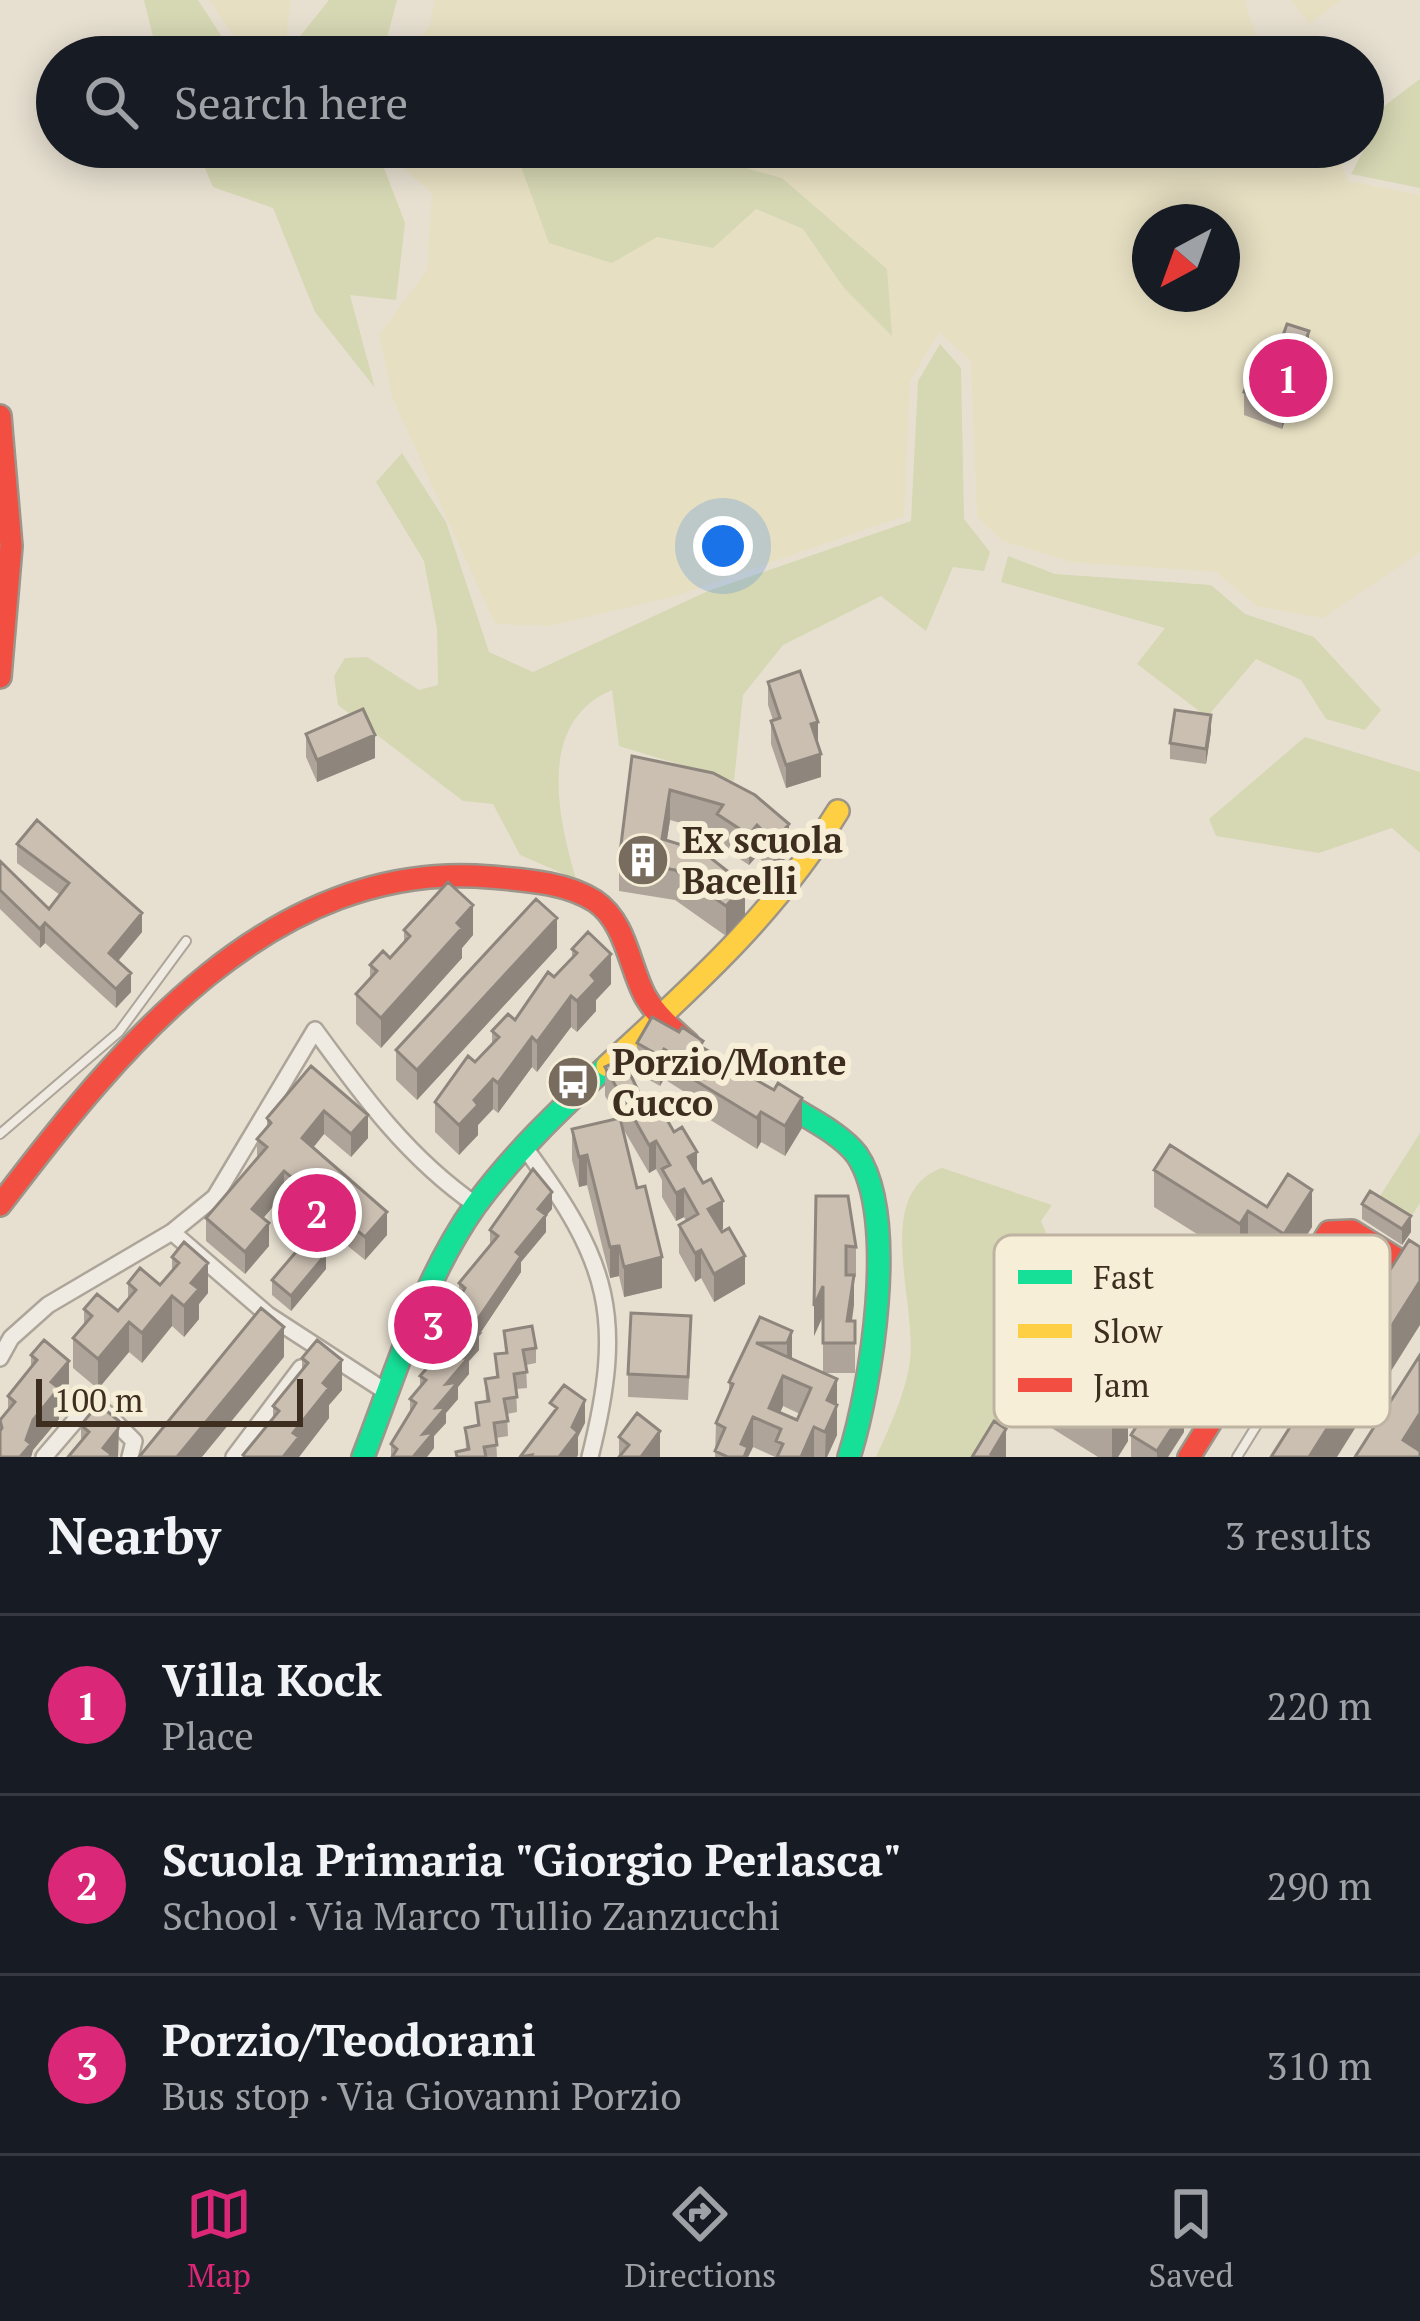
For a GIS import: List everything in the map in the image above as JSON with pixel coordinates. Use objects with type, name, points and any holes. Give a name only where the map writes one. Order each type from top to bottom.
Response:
[{"type":"main road","points":[[0,416],[12,505],[12,578],[0,676]]},
{"type":"main road","points":[[363,1457],[428,1295],[476,1205],[525,1148],[722,966],[800,880],[838,811]]},
{"type":"main road","points":[[0,1204],[94,1089],[183,1000],[272,928],[355,890],[429,876],[495,874],[594,899],[609,917],[661,1019],[699,1050]]},
{"type":"main road","points":[[760,1088],[853,1149],[869,1175],[874,1373],[849,1457]]},
{"type":"main road","points":[[1327,1235],[1347,1229],[1358,1235]]},
{"type":"main road","points":[[1190,1457],[1209,1427]]},
{"type":"street","points":[[0,1358],[11,1338],[48,1305],[172,1232],[215,1196],[315,1030],[365,1103],[444,1183],[476,1205]]},
{"type":"street","points":[[525,1148],[573,1214],[609,1305],[606,1393],[590,1457]]},
{"type":"street","points":[[172,1232],[268,1315],[388,1394]]},
{"type":"street","points":[[1392,1283],[1412,1262]]},
{"type":"street","points":[[234,1457],[301,1368]]},
{"type":"street","points":[[44,1457],[86,1408],[106,1413],[134,1441],[130,1457]]},
{"type":"lane","points":[[0,1134],[118,1032],[186,941]]},
{"type":"lane","points":[[1237,1457],[1256,1427]]},
{"type":"shaded area","points":[[210,0],[291,0],[286,36],[233,36]]},
{"type":"shaded area","points":[[435,0],[1244,0],[1257,36],[421,36],[430,25]]},
{"type":"shaded area","points":[[1291,0],[1342,0],[1309,24]]},
{"type":"shaded area","points":[[402,168],[528,168],[657,237],[713,248],[755,209],[803,229],[844,288],[891,334],[887,269],[782,178],[746,168],[1343,168],[1348,181],[1420,195],[1420,552],[1323,618],[1256,606],[1216,572],[1072,562],[1003,541],[977,517],[971,361],[939,332],[910,381],[904,516],[675,596],[550,626],[495,624],[393,399],[379,335],[427,270],[432,193]]},
{"type":"green space","points":[[144,0],[198,0],[221,36],[153,36]]},
{"type":"green space","points":[[329,0],[397,0],[388,36],[300,36]]},
{"type":"green space","points":[[1420,79],[1420,188],[1351,174],[1354,168],[1384,168],[1384,106]]},
{"type":"green space","points":[[205,168],[384,168],[405,223],[396,300],[350,295],[375,388],[315,312],[273,208],[213,187]]},
{"type":"green space","points":[[521,168],[746,168],[782,178],[887,269],[892,336],[844,288],[803,229],[756,209],[713,248],[657,237],[612,263],[549,243]]},
{"type":"green space","points":[[940,344],[961,368],[964,519],[990,552],[984,571],[953,567],[926,631],[881,596],[783,645],[743,695],[734,781],[619,746],[612,690],[588,705],[572,724],[562,748],[559,774],[563,828],[576,879],[520,855],[493,804],[463,801],[338,705],[334,676],[345,658],[367,657],[419,690],[438,685],[437,629],[424,561],[376,482],[402,453],[446,522],[489,652],[533,672],[708,591],[911,521],[918,381]]},
{"type":"green space","points":[[1008,556],[1055,574],[1211,585],[1245,614],[1314,637],[1381,710],[1365,730],[1326,719],[1301,680],[1256,659],[1207,717],[1137,664],[1165,628],[1001,582]]},
{"type":"green space","points":[[1305,737],[1420,772],[1420,853],[1392,828],[1319,853],[1216,836],[1209,819]]},
{"type":"green space","points":[[1420,1133],[1420,1203],[1409,1220],[1377,1201]]},
{"type":"green space","points":[[942,1168],[1052,1205],[1041,1221],[1047,1235],[994,1235],[996,1427],[978,1457],[876,1457],[901,1398],[910,1361],[903,1224],[908,1200],[921,1181]]},
{"type":"building","points":[[1287,324],[1309,331],[1282,406],[1244,392],[1249,378],[1266,384]]},
{"type":"building","points":[[800,671],[818,722],[811,724],[821,754],[786,765],[771,721],[780,718],[768,682]]},
{"type":"building","points":[[363,709],[375,735],[317,760],[306,734]]},
{"type":"building","points":[[1175,710],[1211,715],[1206,749],[1170,743]]},
{"type":"building","points":[[632,756],[713,773],[755,795],[789,824],[774,842],[757,825],[749,835],[717,814],[723,805],[670,790],[662,839],[702,851],[745,885],[726,906],[675,870],[619,861]]},
{"type":"building","points":[[37,820],[142,913],[109,953],[131,973],[116,989],[45,923],[40,929],[0,890],[0,861],[49,909],[69,883],[17,844]]},
{"type":"building","points":[[448,882],[473,905],[457,923],[462,928],[381,1018],[356,994],[377,971],[370,965],[383,951],[390,958],[410,936],[404,930]]},
{"type":"building","points":[[536,899],[557,918],[417,1070],[396,1050]]},
{"type":"building","points":[[588,932],[611,954],[591,975],[596,981],[577,1001],[571,996],[537,1042],[532,1037],[498,1083],[493,1079],[474,1100],[478,1105],[459,1125],[435,1102],[468,1056],[475,1062],[499,1037],[492,1031],[508,1014],[515,1020],[548,972],[554,977],[577,953],[572,949]]},
{"type":"building","points":[[652,1017],[679,1032],[682,1027],[703,1041],[700,1046],[727,1062],[730,1056],[753,1069],[749,1076],[774,1090],[778,1083],[802,1098],[785,1126],[761,1112],[757,1118],[683,1073],[689,1064],[664,1049],[660,1056],[637,1043]]},
{"type":"building","points":[[623,1059],[644,1103],[654,1097],[674,1132],[682,1127],[697,1152],[688,1157],[703,1183],[711,1179],[723,1201],[708,1209],[722,1232],[729,1228],[745,1256],[714,1274],[679,1225],[698,1214],[684,1189],[676,1193],[662,1169],[670,1165],[656,1141],[649,1145],[605,1067]]},
{"type":"building","points":[[311,1066],[368,1115],[351,1134],[324,1111],[302,1138],[387,1212],[365,1237],[284,1171],[252,1209],[269,1223],[245,1252],[206,1218],[267,1147],[257,1139],[271,1123],[267,1118]]},
{"type":"building","points":[[620,1118],[637,1188],[645,1186],[662,1257],[624,1267],[619,1246],[610,1247],[587,1155],[579,1157],[572,1129]]},
{"type":"building","points":[[1170,1145],[1267,1207],[1288,1174],[1312,1190],[1284,1234],[1248,1211],[1240,1224],[1154,1170]]},
{"type":"building","points":[[533,1169],[552,1192],[538,1209],[546,1215],[516,1252],[521,1256],[467,1335],[479,1334],[457,1359],[469,1357],[446,1384],[458,1382],[436,1408],[446,1407],[423,1434],[434,1432],[413,1457],[392,1457],[397,1449],[391,1444],[416,1403],[410,1399],[426,1380],[420,1376],[436,1358],[430,1353],[446,1334],[440,1330],[465,1288],[459,1283],[498,1236],[490,1230]]},
{"type":"building","points":[[1370,1191],[1411,1216],[1402,1229],[1362,1204]]},
{"type":"building","points":[[816,1196],[848,1196],[856,1247],[846,1246],[846,1275],[854,1275],[847,1321],[855,1321],[855,1343],[823,1343],[823,1286],[814,1306]]},
{"type":"building","points":[[308,1238],[326,1254],[291,1296],[272,1280]]},
{"type":"building","points":[[1409,1240],[1420,1247],[1420,1281],[1390,1329],[1390,1270]]},
{"type":"building","points":[[184,1242],[208,1263],[191,1283],[199,1289],[184,1306],[172,1296],[142,1333],[129,1322],[98,1359],[73,1338],[92,1316],[84,1309],[97,1294],[118,1311],[136,1290],[128,1283],[140,1268],[160,1285],[179,1263],[172,1257]]},
{"type":"building","points":[[261,1308],[284,1327],[177,1457],[139,1457]]},
{"type":"building","points":[[631,1313],[691,1316],[688,1377],[628,1374]]},
{"type":"building","points":[[760,1317],[792,1331],[787,1343],[756,1343],[837,1379],[827,1400],[837,1405],[825,1432],[814,1427],[801,1457],[777,1457],[783,1444],[776,1441],[781,1429],[753,1417],[741,1444],[748,1447],[744,1457],[728,1457],[715,1451],[725,1428],[716,1423],[733,1384],[729,1382]],"holes":[[[783,1376],[811,1388],[797,1420],[769,1408]]]},
{"type":"building","points":[[532,1326],[536,1348],[523,1350],[527,1372],[514,1374],[517,1397],[504,1399],[508,1421],[494,1423],[497,1445],[484,1447],[486,1457],[457,1457],[456,1452],[469,1449],[465,1428],[479,1425],[476,1403],[489,1401],[485,1379],[498,1377],[495,1354],[507,1353],[504,1331]]},
{"type":"building","points":[[44,1340],[69,1361],[51,1382],[59,1388],[33,1420],[26,1440],[31,1444],[20,1457],[0,1457],[0,1420],[15,1402],[8,1396],[37,1360],[31,1355]]},
{"type":"building","points":[[317,1340],[342,1360],[323,1383],[329,1388],[293,1433],[299,1437],[283,1457],[245,1457],[279,1411],[273,1406],[308,1363],[302,1358]]},
{"type":"building","points":[[1420,1355],[1420,1413],[1403,1440],[1420,1451],[1420,1457],[1355,1457],[1374,1427],[1390,1427],[1390,1402]]},
{"type":"building","points":[[564,1385],[585,1400],[572,1427],[578,1432],[559,1457],[520,1457],[557,1408],[550,1403]]},
{"type":"building","points":[[98,1404],[119,1421],[103,1448],[111,1454],[68,1457],[89,1432],[81,1425]]},
{"type":"building","points":[[637,1413],[660,1431],[641,1457],[619,1457],[629,1445],[619,1437]]},
{"type":"building","points":[[994,1421],[994,1427],[1006,1429],[991,1454],[995,1457],[972,1457]]},
{"type":"building","points":[[1136,1427],[1172,1427],[1157,1451],[1131,1435]]},
{"type":"building","points":[[1290,1427],[1328,1427],[1309,1457],[1271,1457]]},
{"type":"traffic: fast","points":[[363,1457],[412,1328],[456,1235],[521,1150],[607,1066]]},
{"type":"traffic: fast","points":[[781,1101],[832,1132],[857,1155],[870,1183],[877,1219],[872,1347],[849,1457]]},
{"type":"traffic: slow","points":[[607,1066],[761,915],[838,811]]},
{"type":"traffic: jam","points":[[0,416],[11,546],[0,677]]},
{"type":"traffic: jam","points":[[0,1205],[96,1085],[208,975],[271,931],[338,898],[411,879],[530,881],[595,901],[614,920],[649,1003],[688,1043]]},
{"type":"traffic: jam","points":[[1327,1235],[1352,1231],[1358,1235]]},
{"type":"traffic: jam","points":[[1390,1254],[1420,1273]]},
{"type":"traffic: jam","points":[[1189,1457],[1208,1427]]},
{"type":"place","name":"Villa Kock","points":[[1288,378]]},
{"type":"place","name":"Ex scuola Bacelli","points":[[643,860]]},
{"type":"place","name":"Porzio/Monte Cucco","points":[[573,1082]]},
{"type":"place","name":"Scuola Primaria \"Giorgio Perlasca\"","points":[[317,1213]]},
{"type":"place","name":"Porzio/Teodorani","points":[[433,1325]]}]
